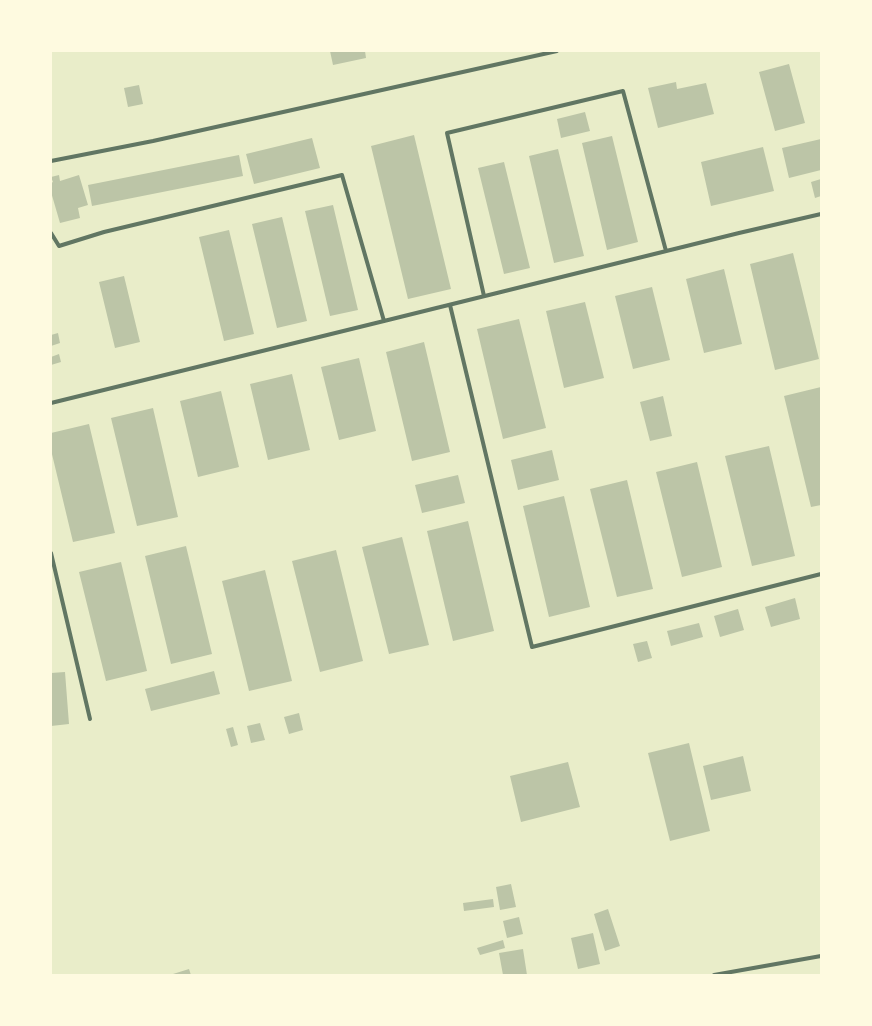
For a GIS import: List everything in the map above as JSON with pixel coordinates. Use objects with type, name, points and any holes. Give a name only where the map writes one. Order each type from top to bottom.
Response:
[{"type":"lane","points":[[51,161],[153,141],[557,51]]},
{"type":"lane","points":[[484,296],[446,133],[623,91],[666,251]]},
{"type":"lane","points":[[51,233],[59,246],[104,232],[342,176],[384,321]]},
{"type":"lane","points":[[51,403],[821,214]]},
{"type":"lane","points":[[450,305],[532,646],[821,574]]},
{"type":"lane","points":[[51,553],[90,719]]},
{"type":"lane","points":[[714,975],[821,956]]},
{"type":"building","points":[[330,51],[365,51],[366,58],[333,65]]},
{"type":"building","points":[[789,64],[805,123],[775,131],[759,72]]},
{"type":"building","points":[[676,82],[677,89],[706,83],[714,114],[658,128],[648,88]]},
{"type":"building","points":[[139,85],[143,104],[128,107],[124,88]]},
{"type":"building","points":[[585,112],[590,131],[561,138],[557,119]]},
{"type":"building","points":[[414,135],[451,289],[408,299],[371,146]]},
{"type":"building","points":[[612,136],[638,242],[607,250],[582,143]]},
{"type":"building","points":[[312,138],[320,168],[254,184],[246,154]]},
{"type":"building","points":[[821,139],[821,170],[789,178],[782,148]]},
{"type":"building","points":[[763,147],[774,191],[711,206],[701,162]]},
{"type":"building","points":[[558,149],[584,256],[554,263],[529,156]]},
{"type":"building","points":[[239,155],[243,176],[92,206],[88,185]]},
{"type":"building","points":[[504,162],[530,268],[504,274],[478,168]]},
{"type":"building","points":[[59,175],[60,181],[79,175],[88,205],[78,208],[80,218],[60,223],[51,192],[51,183],[53,182],[51,177]]},
{"type":"building","points":[[821,179],[821,196],[815,198],[811,182]]},
{"type":"building","points":[[333,205],[358,310],[330,316],[305,211]]},
{"type":"building","points":[[282,217],[307,321],[277,328],[252,224]]},
{"type":"building","points":[[229,230],[254,334],[224,341],[199,237]]},
{"type":"building","points":[[793,253],[819,359],[775,370],[750,264]]},
{"type":"building","points":[[724,269],[742,344],[704,353],[686,279]]},
{"type":"building","points":[[124,276],[140,342],[115,348],[99,282]]},
{"type":"building","points":[[652,287],[670,360],[633,369],[615,296]]},
{"type":"building","points":[[585,302],[604,378],[564,388],[546,311]]},
{"type":"building","points":[[519,319],[546,428],[503,439],[477,329]]},
{"type":"building","points":[[58,333],[60,343],[51,346],[51,335]]},
{"type":"building","points":[[424,342],[450,452],[412,461],[386,352]]},
{"type":"building","points":[[59,354],[61,362],[51,365],[51,357]]},
{"type":"building","points":[[359,358],[376,431],[339,440],[321,367]]},
{"type":"building","points":[[292,374],[310,450],[268,460],[250,384]]},
{"type":"building","points":[[821,387],[821,505],[811,507],[784,396]]},
{"type":"building","points":[[221,391],[239,467],[198,477],[180,401]]},
{"type":"building","points":[[663,396],[672,436],[650,441],[640,402]]},
{"type":"building","points":[[153,408],[178,517],[137,526],[111,418]]},
{"type":"building","points":[[89,424],[115,533],[73,542],[51,450],[51,433]]},
{"type":"building","points":[[769,446],[795,556],[752,566],[725,456]]},
{"type":"building","points":[[552,450],[559,480],[518,490],[511,460]]},
{"type":"building","points":[[697,462],[722,567],[682,577],[656,472]]},
{"type":"building","points":[[458,475],[465,503],[422,513],[415,485]]},
{"type":"building","points":[[627,480],[653,589],[617,597],[590,489]]},
{"type":"building","points":[[564,496],[590,607],[549,617],[523,506]]},
{"type":"building","points":[[468,521],[494,631],[453,641],[427,531]]},
{"type":"building","points":[[402,537],[429,645],[389,654],[362,547]]},
{"type":"building","points":[[186,546],[212,654],[171,664],[145,556]]},
{"type":"building","points":[[336,550],[363,661],[320,672],[292,561]]},
{"type":"building","points":[[121,562],[147,671],[106,681],[79,572]]},
{"type":"building","points":[[265,570],[292,681],[249,691],[222,581]]},
{"type":"building","points":[[795,598],[800,619],[771,627],[765,607]]},
{"type":"building","points":[[738,609],[744,630],[720,637],[714,616]]},
{"type":"building","points":[[699,623],[703,637],[671,646],[667,631]]},
{"type":"building","points":[[647,641],[652,658],[638,662],[633,644]]},
{"type":"building","points":[[214,671],[220,694],[151,711],[145,689]]},
{"type":"building","points":[[65,672],[69,724],[51,726],[51,673]]},
{"type":"building","points":[[299,713],[303,730],[289,734],[284,717]]},
{"type":"building","points":[[260,723],[265,740],[251,743],[247,726]]},
{"type":"building","points":[[233,727],[238,745],[231,747],[226,729]]},
{"type":"building","points":[[689,743],[710,831],[670,841],[648,753]]},
{"type":"building","points":[[743,756],[751,791],[711,800],[703,766]]},
{"type":"building","points":[[568,762],[580,807],[521,822],[510,776]]},
{"type":"building","points":[[511,884],[516,907],[500,910],[496,887]]},
{"type":"building","points":[[493,899],[494,907],[464,911],[463,903]]},
{"type":"building","points":[[608,909],[620,946],[605,951],[594,914]]},
{"type":"building","points":[[519,917],[523,934],[507,938],[503,921]]},
{"type":"building","points":[[593,933],[600,964],[578,969],[571,938]]},
{"type":"building","points":[[503,940],[505,948],[480,955],[477,948]]},
{"type":"building","points":[[523,949],[527,975],[503,975],[499,953]]},
{"type":"building","points":[[189,969],[191,975],[173,975],[173,974]]}]
